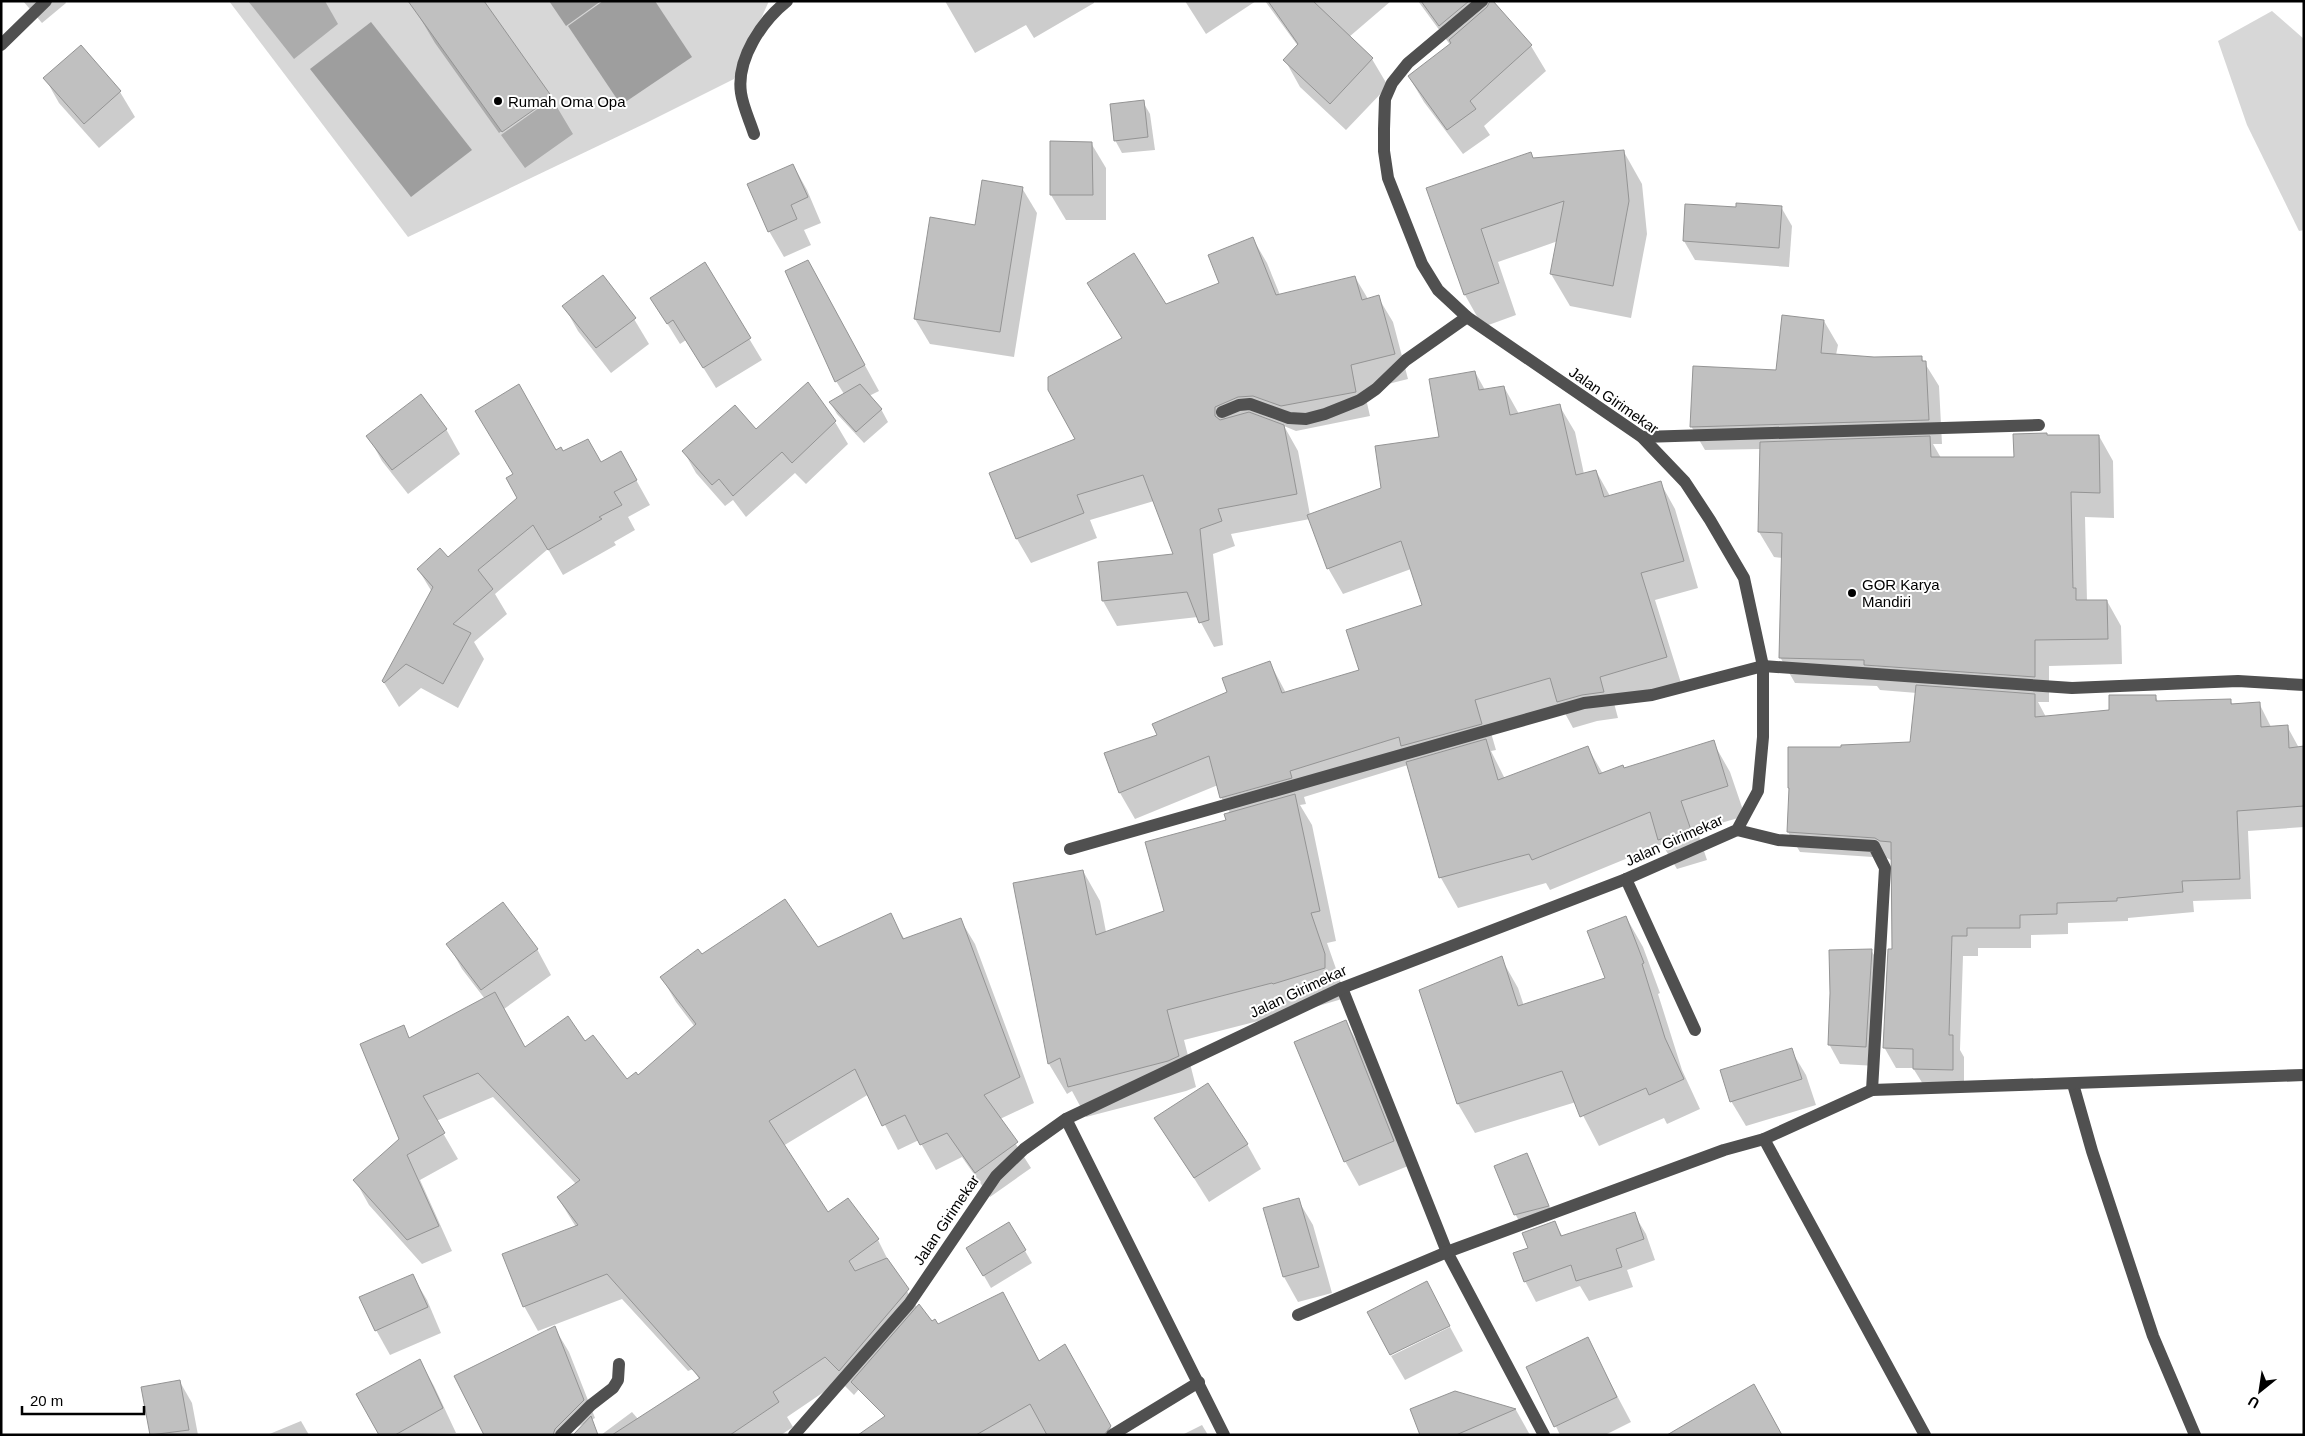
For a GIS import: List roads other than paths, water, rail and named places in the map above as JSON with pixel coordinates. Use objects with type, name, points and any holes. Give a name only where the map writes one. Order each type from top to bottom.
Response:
[{"type":"street","points":[[1,45],[46,1]]},
{"type":"street","points":[[754,134],[741,92],[742,69],[751,45],[787,1]]},
{"type":"street","name":"Jalan Girimekar","points":[[794,1435],[909,1304],[996,1176],[1024,1149],[1066,1119],[1342,988],[1626,879],[1737,830],[1758,791],[1763,737],[1762,666],[1744,578],[1710,520],[1686,482],[1642,437],[1467,317],[1438,290],[1422,264],[1388,178],[1384,152],[1385,99],[1392,83],[1408,63],[1482,1]]},
{"type":"street","points":[[1222,412],[1239,405],[1250,404],[1289,418],[1306,418],[1326,414],[1360,400],[1376,389],[1406,360],[1467,317]]},
{"type":"street","points":[[1642,437],[2039,425]]},
{"type":"street","points":[[1070,849],[1584,703],[1652,695],[1762,666],[2072,688],[2238,681],[2304,685]]},
{"type":"street","points":[[1737,830],[1778,840],[1874,846],[1882,861],[1885,868],[1872,1090]]},
{"type":"street","points":[[1626,879],[1696,1030]]},
{"type":"street","points":[[1342,988],[1447,1252],[1544,1435]]},
{"type":"street","points":[[1298,1315],[1447,1252],[1724,1150],[1764,1139],[1872,1090],[2304,1075]]},
{"type":"street","points":[[2073,1084],[2092,1151],[2153,1336],[2195,1435]]},
{"type":"street","points":[[1066,1119],[1224,1435]]},
{"type":"street","points":[[1764,1139],[1925,1435]]},
{"type":"street","points":[[561,1435],[591,1405],[613,1388],[618,1380],[619,1364]]},
{"type":"street","points":[[1112,1435],[1199,1382]]},
{"type":"place","name":"Rumah Oma Opa","points":[[498,101]]},
{"type":"place","name":"GOR Karya Mandiri","points":[[1852,593]]}]
